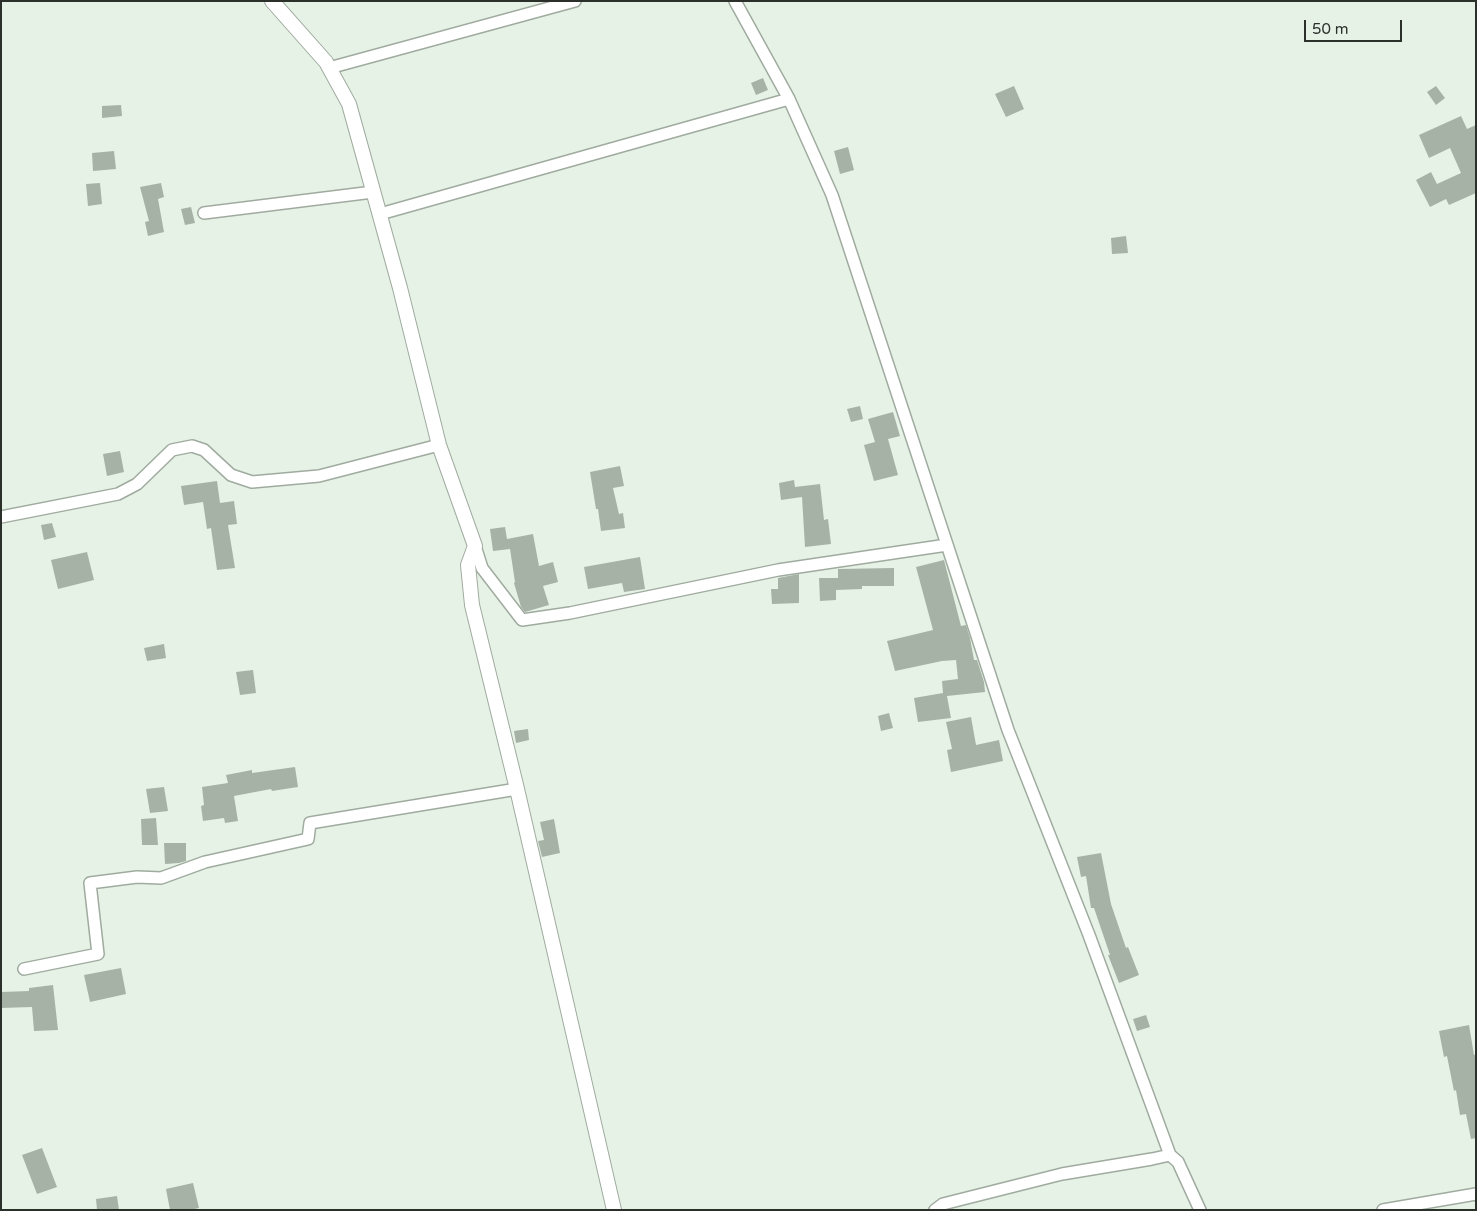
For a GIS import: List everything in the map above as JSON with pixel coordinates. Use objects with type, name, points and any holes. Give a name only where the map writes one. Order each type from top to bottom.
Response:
[{"type":"street","points":[[272,1],[326,62],[349,104],[400,288],[439,445],[482,568],[522,620],[778,570],[947,545]]},
{"type":"street","points":[[329,68],[575,1]]},
{"type":"street","points":[[735,1],[789,99],[832,195],[1008,730],[1089,935],[1170,1155],[1178,1162],[1200,1210]]},
{"type":"street","points":[[380,214],[789,99]]},
{"type":"street","points":[[204,213],[373,192]]},
{"type":"street","points":[[1,517],[118,494],[137,484],[172,450],[192,446],[204,450],[231,474],[252,482],[319,476],[439,445]]},
{"type":"street","points":[[475,546],[468,565],[472,605],[517,789],[614,1210]]},
{"type":"street","points":[[24,968],[98,954],[90,883],[137,877],[161,878],[205,862],[308,839],[310,823],[517,789]]},
{"type":"street","points":[[935,1210],[943,1204],[1062,1174],[1170,1155]]},
{"type":"street","points":[[1383,1210],[1476,1194]]},
{"type":"building","points":[[763,78],[768,90],[756,95],[751,83]]},
{"type":"building","points":[[1014,86],[1024,109],[1006,117],[995,94]]},
{"type":"building","points":[[1436,86],[1445,98],[1436,105],[1427,92]]},
{"type":"building","points":[[121,105],[122,116],[102,118],[102,106]]},
{"type":"building","points":[[1461,116],[1467,129],[1476,125],[1476,193],[1449,205],[1446,199],[1430,207],[1416,180],[1431,172],[1437,184],[1461,173],[1450,148],[1429,158],[1419,135]]},
{"type":"building","points":[[848,147],[854,170],[840,174],[834,151]]},
{"type":"building","points":[[114,151],[116,169],[93,171],[92,153]]},
{"type":"building","points":[[100,183],[102,204],[88,206],[86,184]]},
{"type":"building","points":[[161,183],[164,197],[158,199],[164,232],[148,236],[145,222],[149,221],[140,187]]},
{"type":"building","points":[[191,207],[195,223],[185,225],[181,209]]},
{"type":"building","points":[[1126,236],[1128,253],[1112,254],[1111,238]]},
{"type":"building","points":[[860,406],[863,419],[851,422],[847,409]]},
{"type":"building","points":[[893,412],[900,436],[888,439],[898,475],[874,481],[864,445],[875,442],[868,419]]},
{"type":"building","points":[[120,451],[124,472],[107,476],[103,454]]},
{"type":"building","points":[[620,466],[624,486],[613,488],[619,514],[623,513],[625,528],[601,531],[590,472]]},
{"type":"building","points":[[794,480],[795,487],[820,484],[824,520],[828,519],[831,544],[805,547],[802,497],[781,500],[779,483]]},
{"type":"building","points":[[217,481],[220,503],[234,501],[237,524],[228,525],[235,568],[217,570],[211,528],[207,529],[203,502],[184,505],[181,486]]},
{"type":"building","points":[[52,523],[56,537],[44,540],[41,525]]},
{"type":"building","points":[[505,527],[507,539],[533,534],[539,566],[553,562],[558,582],[543,586],[549,605],[525,612],[521,607],[514,583],[510,549],[493,551],[490,529]]},
{"type":"building","points":[[87,552],[94,580],[58,589],[51,560]]},
{"type":"building","points":[[640,557],[645,589],[624,592],[622,583],[588,589],[584,567]]},
{"type":"building","points":[[944,560],[961,626],[966,625],[974,660],[977,660],[985,692],[947,696],[951,718],[918,722],[914,698],[943,693],[942,681],[958,679],[956,660],[942,661],[895,671],[887,641],[933,630],[916,567]]},
{"type":"building","points":[[894,568],[894,586],[862,586],[862,589],[836,590],[836,600],[820,601],[819,578],[838,578],[838,569]]},
{"type":"building","points":[[799,574],[799,603],[772,604],[771,589],[778,589],[778,578]]},
{"type":"building","points":[[164,644],[166,658],[147,661],[144,648]]},
{"type":"building","points":[[253,670],[256,693],[240,695],[236,672]]},
{"type":"building","points":[[889,713],[893,728],[881,731],[878,716]]},
{"type":"building","points":[[971,717],[976,745],[999,740],[1003,761],[951,772],[947,750],[952,749],[946,722]]},
{"type":"building","points":[[528,729],[529,740],[516,743],[514,731]]},
{"type":"building","points":[[295,767],[298,787],[272,791],[271,789],[234,796],[238,821],[225,823],[224,818],[203,821],[201,806],[204,805],[202,787],[228,783],[226,775],[252,770],[252,773]]},
{"type":"building","points":[[164,787],[168,811],[150,813],[146,789]]},
{"type":"building","points":[[156,818],[158,845],[142,845],[141,819]]},
{"type":"building","points":[[554,819],[560,853],[542,857],[538,841],[544,840],[540,822]]},
{"type":"building","points":[[164,843],[186,843],[186,861],[165,864]]},
{"type":"building","points":[[1101,853],[1111,904],[1126,948],[1128,947],[1139,975],[1119,983],[1108,955],[1110,955],[1094,908],[1091,908],[1086,876],[1081,877],[1077,857]]},
{"type":"building","points":[[121,968],[126,994],[90,1002],[84,975]]},
{"type":"building","points":[[53,985],[58,1030],[34,1031],[32,1007],[1,1008],[1,992],[29,991],[29,988]]},
{"type":"building","points":[[1146,1015],[1150,1027],[1137,1031],[1133,1019]]},
{"type":"building","points":[[1469,1025],[1474,1055],[1476,1054],[1476,1138],[1471,1139],[1466,1114],[1460,1115],[1456,1090],[1454,1091],[1447,1056],[1444,1057],[1439,1031]]},
{"type":"building","points":[[42,1148],[57,1187],[37,1194],[22,1155]]},
{"type":"building","points":[[193,1183],[199,1208],[170,1210],[166,1189]]},
{"type":"building","points":[[117,1196],[119,1210],[97,1210],[96,1199]]}]
